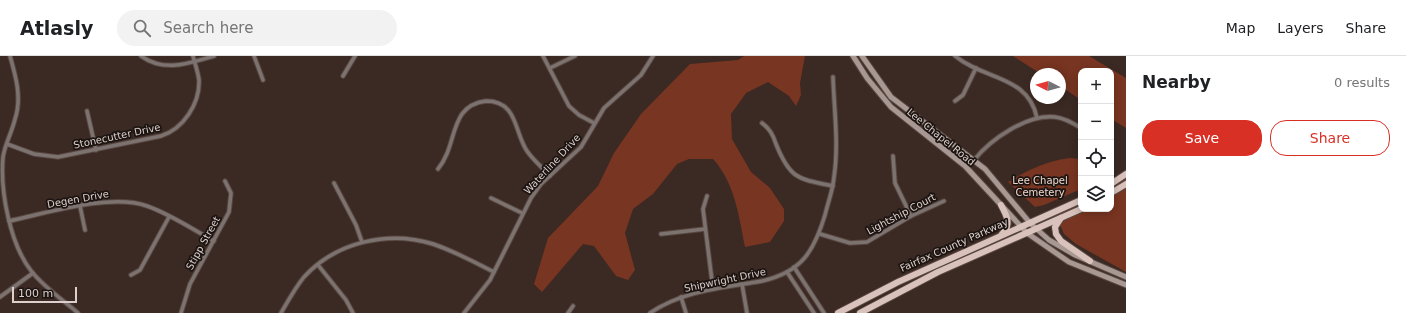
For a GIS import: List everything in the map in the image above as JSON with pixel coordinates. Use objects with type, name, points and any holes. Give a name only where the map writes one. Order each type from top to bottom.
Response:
[{"type":"highway","points":[[1114,182],[1126,174]]},
{"type":"highway","points":[[1114,191],[1126,184]]},
{"type":"highway","name":"Fairfax County Parkway","points":[[838,313],[898,282],[1078,201]]},
{"type":"highway","points":[[997,237],[1006,230],[1008,224],[1007,216],[1001,205]]},
{"type":"highway","name":"Fairfax County Parkway","points":[[860,313],[918,282],[1078,210]]},
{"type":"highway","points":[[1064,216],[1058,221],[1055,227],[1058,238],[1090,261]]},
{"type":"main road","name":"Lee Chapel Road","points":[[853,56],[867,78],[891,107],[964,166],[1027,233],[1046,248],[1069,262],[1126,285]]},
{"type":"main road","name":"Lee Chapel Road","points":[[862,56],[874,74],[902,106],[985,169],[1030,223],[1061,248],[1126,277]]},
{"type":"main road","points":[[867,78],[874,74]]},
{"type":"street","points":[[10,56],[17,82],[18,99],[16,118],[7,144],[0,173],[9,220],[16,245],[33,273],[78,313]]},
{"type":"street","points":[[141,56],[163,66],[177,66],[214,56]]},
{"type":"street","name":"Stonecutter Drive","points":[[7,144],[34,154],[51,157],[96,150],[161,136],[179,127],[189,114],[198,90],[198,76],[193,56]]},
{"type":"street","points":[[254,56],[263,80]]},
{"type":"street","points":[[343,76],[355,56]]},
{"type":"street","points":[[543,56],[569,106],[579,115],[594,123]]},
{"type":"street","points":[[550,68],[575,56]]},
{"type":"street","name":"Waterline Drive","points":[[464,313],[484,289],[494,272],[522,213],[531,198],[550,176],[581,147],[594,123],[609,102],[641,75],[653,56]]},
{"type":"street","points":[[955,56],[1023,91],[1034,105],[1037,118]]},
{"type":"street","points":[[955,102],[963,95],[976,68]]},
{"type":"street","name":"Shipwright Drive","points":[[650,313],[666,303],[681,297],[713,289],[771,279],[787,272],[811,251],[820,234],[833,186],[835,162],[833,77]]},
{"type":"street","points":[[438,169],[449,152],[462,114],[474,104],[487,101],[497,103],[509,110],[526,149],[550,176]]},
{"type":"street","points":[[87,111],[96,150]]},
{"type":"street","points":[[974,160],[996,138],[1037,118],[1061,118],[1078,126]]},
{"type":"street","points":[[762,123],[771,132],[783,161],[792,172],[804,180],[833,186]]},
{"type":"street","points":[[893,156],[895,183],[911,216]]},
{"type":"street","name":"Stipp Street","points":[[181,313],[186,292],[231,207],[231,193],[225,181]]},
{"type":"street","points":[[334,183],[356,225],[362,242]]},
{"type":"street","points":[[707,196],[703,206],[713,289]]},
{"type":"street","points":[[491,198],[522,213]]},
{"type":"street","name":"Lightship Court","points":[[820,234],[850,243],[862,243],[871,240],[911,216],[944,200]]},
{"type":"street","name":"Degen Drive","points":[[9,220],[108,201],[123,201],[146,206],[214,241]]},
{"type":"street","points":[[80,206],[85,230]]},
{"type":"street","points":[[131,275],[140,270],[169,217]]},
{"type":"street","points":[[662,234],[705,229]]},
{"type":"street","points":[[280,313],[297,287],[318,265],[344,248],[362,242],[392,238],[420,241],[445,249],[494,272]]},
{"type":"street","points":[[318,265],[346,300],[353,313]]},
{"type":"street","points":[[794,267],[824,313]]},
{"type":"street","points":[[787,272],[814,313]]},
{"type":"street","points":[[0,297],[33,273]]},
{"type":"street","points":[[742,284],[747,313]]},
{"type":"street","points":[[681,297],[686,313]]},
{"type":"street","points":[[568,313],[573,306]]},
{"type":"green space","points":[[744,56],[805,56],[800,83],[801,95],[796,106],[789,96],[768,82],[746,93],[731,114],[732,139],[751,172],[770,188],[784,209],[784,221],[770,242],[745,247],[735,201],[731,189],[720,168],[713,159],[689,159],[677,164],[653,194],[633,209],[625,233],[635,270],[628,280],[616,276],[594,246],[583,244],[542,292],[534,284],[548,238],[598,186],[614,153],[641,114],[690,64],[738,60]]},
{"type":"green space","points":[[1013,56],[1089,56],[1109,68],[1078,68],[1078,98],[1066,90],[1066,68],[1032,68]]},
{"type":"green space","points":[[1114,71],[1126,78],[1126,128],[1114,121]]},
{"type":"green space","name":"Lee Chapel Cemetery","points":[[1061,159],[1078,159],[1078,190],[1044,205],[1035,207],[1008,182],[1038,167]]},
{"type":"green space","points":[[1126,173],[1126,272],[1076,244],[1064,234],[1061,227],[1042,214],[1078,197],[1078,212],[1114,212],[1114,180]]}]
